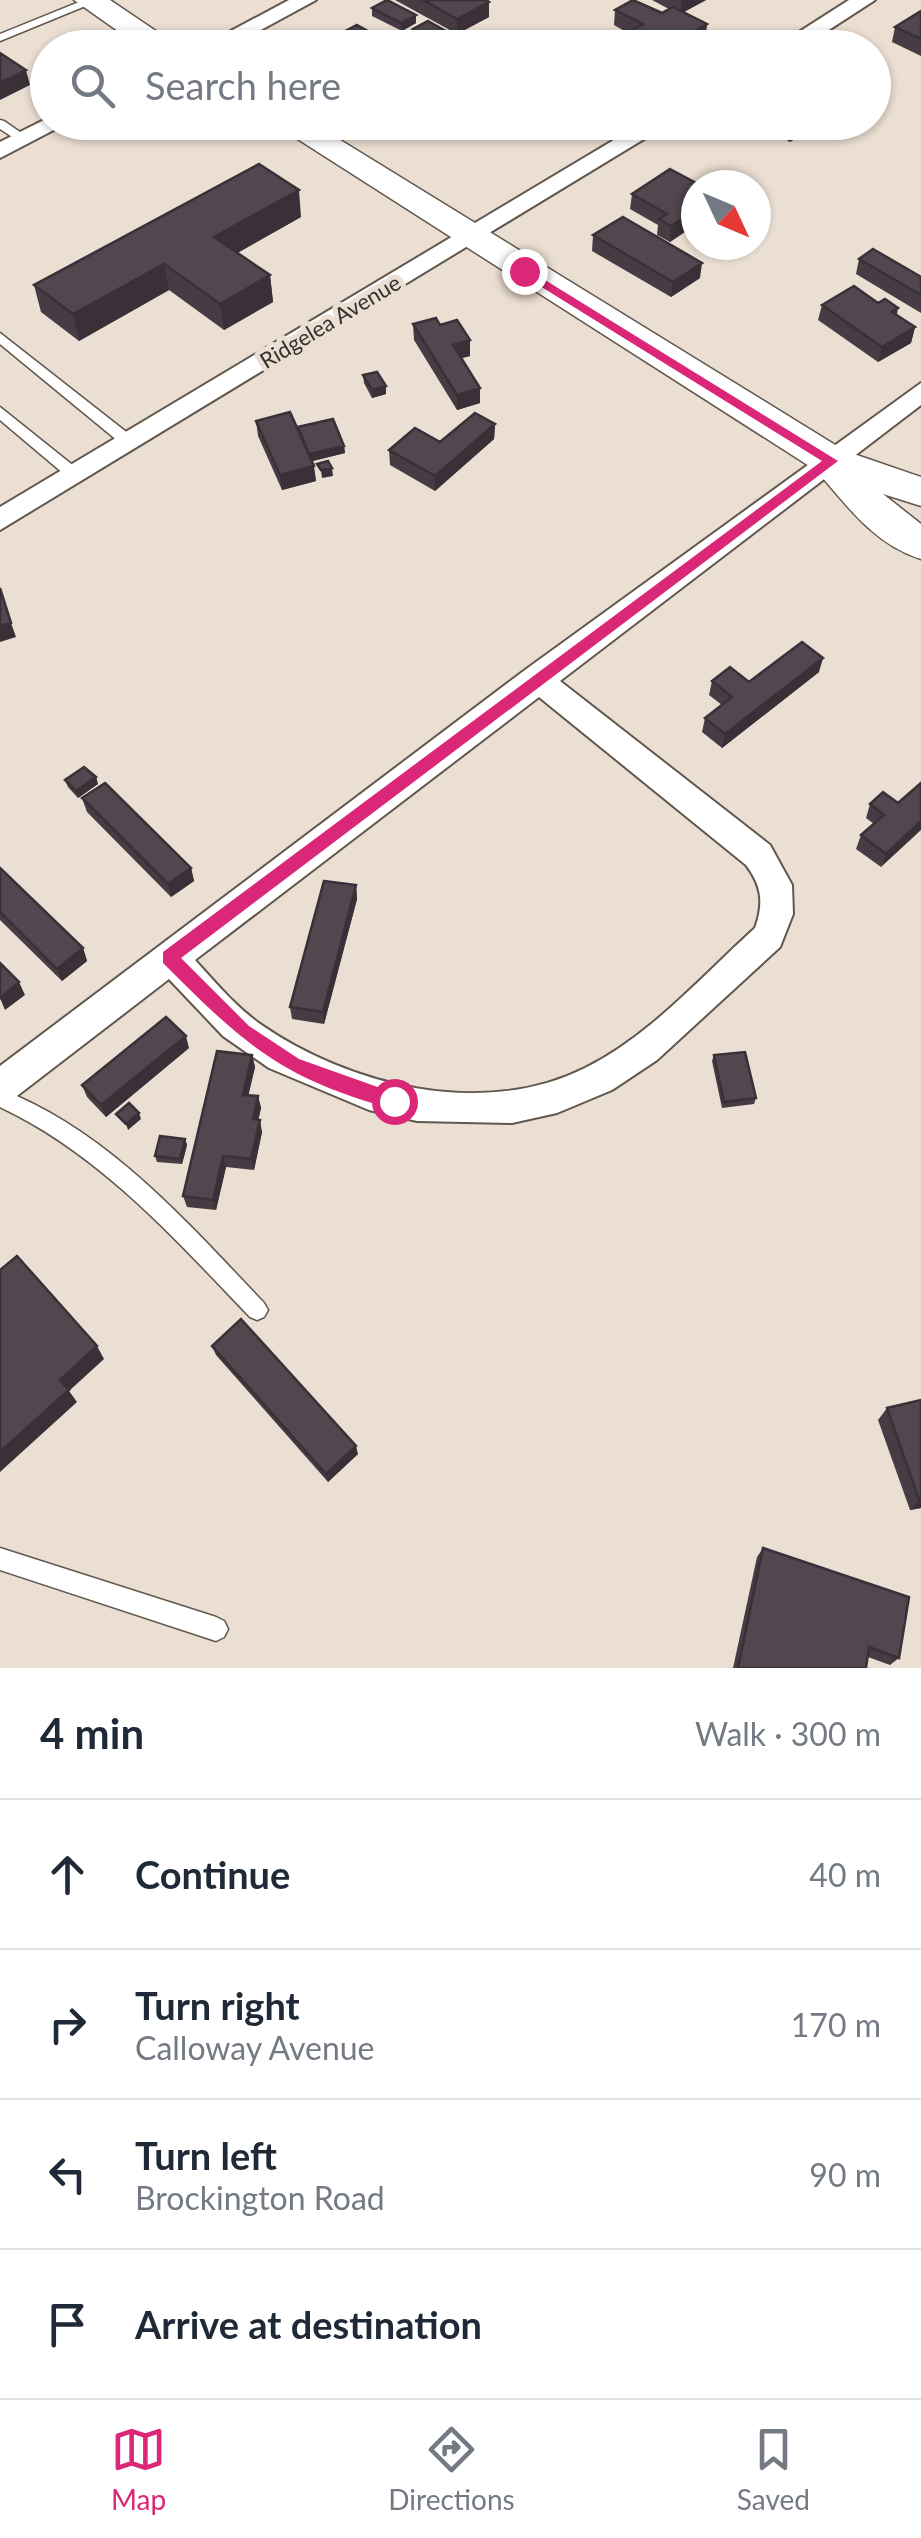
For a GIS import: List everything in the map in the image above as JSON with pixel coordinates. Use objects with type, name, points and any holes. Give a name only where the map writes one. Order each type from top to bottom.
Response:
[{"type":"main road","points":[[92,0],[138,30]]},
{"type":"main road","points":[[315,140],[831,461],[921,492]]},
{"type":"main road","points":[[831,461],[878,516],[921,544]]},
{"type":"street","points":[[246,30],[306,0]]},
{"type":"street","points":[[815,30],[864,0]]},
{"type":"street","points":[[0,151],[30,136]]},
{"type":"street","name":"Ridgelea Avenue","points":[[0,520],[631,140]]},
{"type":"street","points":[[0,1087],[536,678],[921,392]]},
{"type":"street","points":[[170,958],[243,1031],[293,1065],[352,1090],[394,1101],[459,1108],[525,1104],[597,1080],[642,1050],[768,937],[780,912],[776,878],[758,855],[536,678]]},
{"type":"lane","points":[[0,38],[92,0]]},
{"type":"lane","points":[[0,124],[24,139]]},
{"type":"lane","points":[[0,338],[129,442]]},
{"type":"lane","points":[[0,412],[75,475]]},
{"type":"lane","points":[[0,1098],[21,1106],[94,1156],[168,1218],[258,1310]]},
{"type":"lane","points":[[0,1560],[216,1630]]},
{"type":"building","points":[[387,0],[416,15],[401,23],[372,8]]},
{"type":"building","points":[[423,0],[486,0],[489,2],[457,19]]},
{"type":"building","points":[[633,0],[662,13],[673,7],[707,24],[697,30],[632,30],[643,24],[615,10]]},
{"type":"building","points":[[921,11],[921,39],[895,27]]},
{"type":"building","points":[[428,21],[444,30],[415,30]]},
{"type":"building","points":[[0,53],[26,70],[0,83]]},
{"type":"building","points":[[259,164],[299,190],[214,237],[270,275],[220,304],[164,264],[73,314],[34,285]]},
{"type":"building","points":[[670,169],[681,175],[681,220],[671,226],[659,219],[667,214],[632,194]]},
{"type":"building","points":[[623,217],[681,251],[681,260],[702,263],[673,282],[593,235]]},
{"type":"building","points":[[873,249],[921,277],[921,295],[859,259]]},
{"type":"building","points":[[854,286],[878,303],[885,299],[898,308],[892,312],[915,327],[882,347],[822,305]]},
{"type":"building","points":[[436,318],[440,325],[457,320],[470,340],[453,345],[480,388],[457,395],[413,324]]},
{"type":"building","points":[[377,372],[386,386],[372,390],[363,375]]},
{"type":"building","points":[[290,412],[314,466],[280,475],[256,421]]},
{"type":"building","points":[[475,413],[495,424],[435,476],[389,450],[415,428],[440,442]]},
{"type":"building","points":[[333,419],[344,446],[309,454],[298,427]]},
{"type":"building","points":[[328,461],[332,468],[321,470],[317,464]]},
{"type":"building","points":[[0,588],[11,623],[0,626]]},
{"type":"building","points":[[802,642],[823,658],[725,734],[705,718],[732,697],[712,681],[730,667],[749,682]]},
{"type":"building","points":[[84,767],[96,777],[76,791],[65,780]]},
{"type":"building","points":[[105,783],[191,868],[168,884],[82,798]]},
{"type":"building","points":[[921,783],[921,821],[886,854],[861,835],[884,815],[870,804],[883,792],[898,803]]},
{"type":"building","points":[[0,868],[83,948],[57,969],[0,912]]},
{"type":"building","points":[[324,881],[356,885],[323,1012],[290,1007]]},
{"type":"building","points":[[0,963],[19,982],[0,998]]},
{"type":"building","points":[[166,1017],[186,1036],[101,1105],[82,1085]]},
{"type":"building","points":[[217,1051],[252,1055],[243,1095],[258,1096],[253,1119],[260,1120],[251,1159],[223,1156],[213,1200],[183,1196]]},
{"type":"building","points":[[745,1052],[756,1098],[724,1102],[714,1055]]},
{"type":"building","points":[[129,1103],[139,1113],[126,1124],[116,1114]]},
{"type":"building","points":[[160,1136],[185,1139],[180,1159],[155,1156]]},
{"type":"building","points":[[17,1256],[97,1346],[60,1380],[69,1390],[0,1452],[0,1270]]},
{"type":"building","points":[[241,1319],[356,1446],[326,1474],[212,1346]]},
{"type":"building","points":[[921,1400],[921,1499],[919,1500],[887,1408]]},
{"type":"building","points":[[763,1548],[909,1597],[899,1658],[869,1647],[866,1668],[738,1668]]},
{"type":"route","points":[[394,1101],[352,1090],[293,1065],[243,1031],[170,958],[536,678],[831,461],[524,271]]}]
